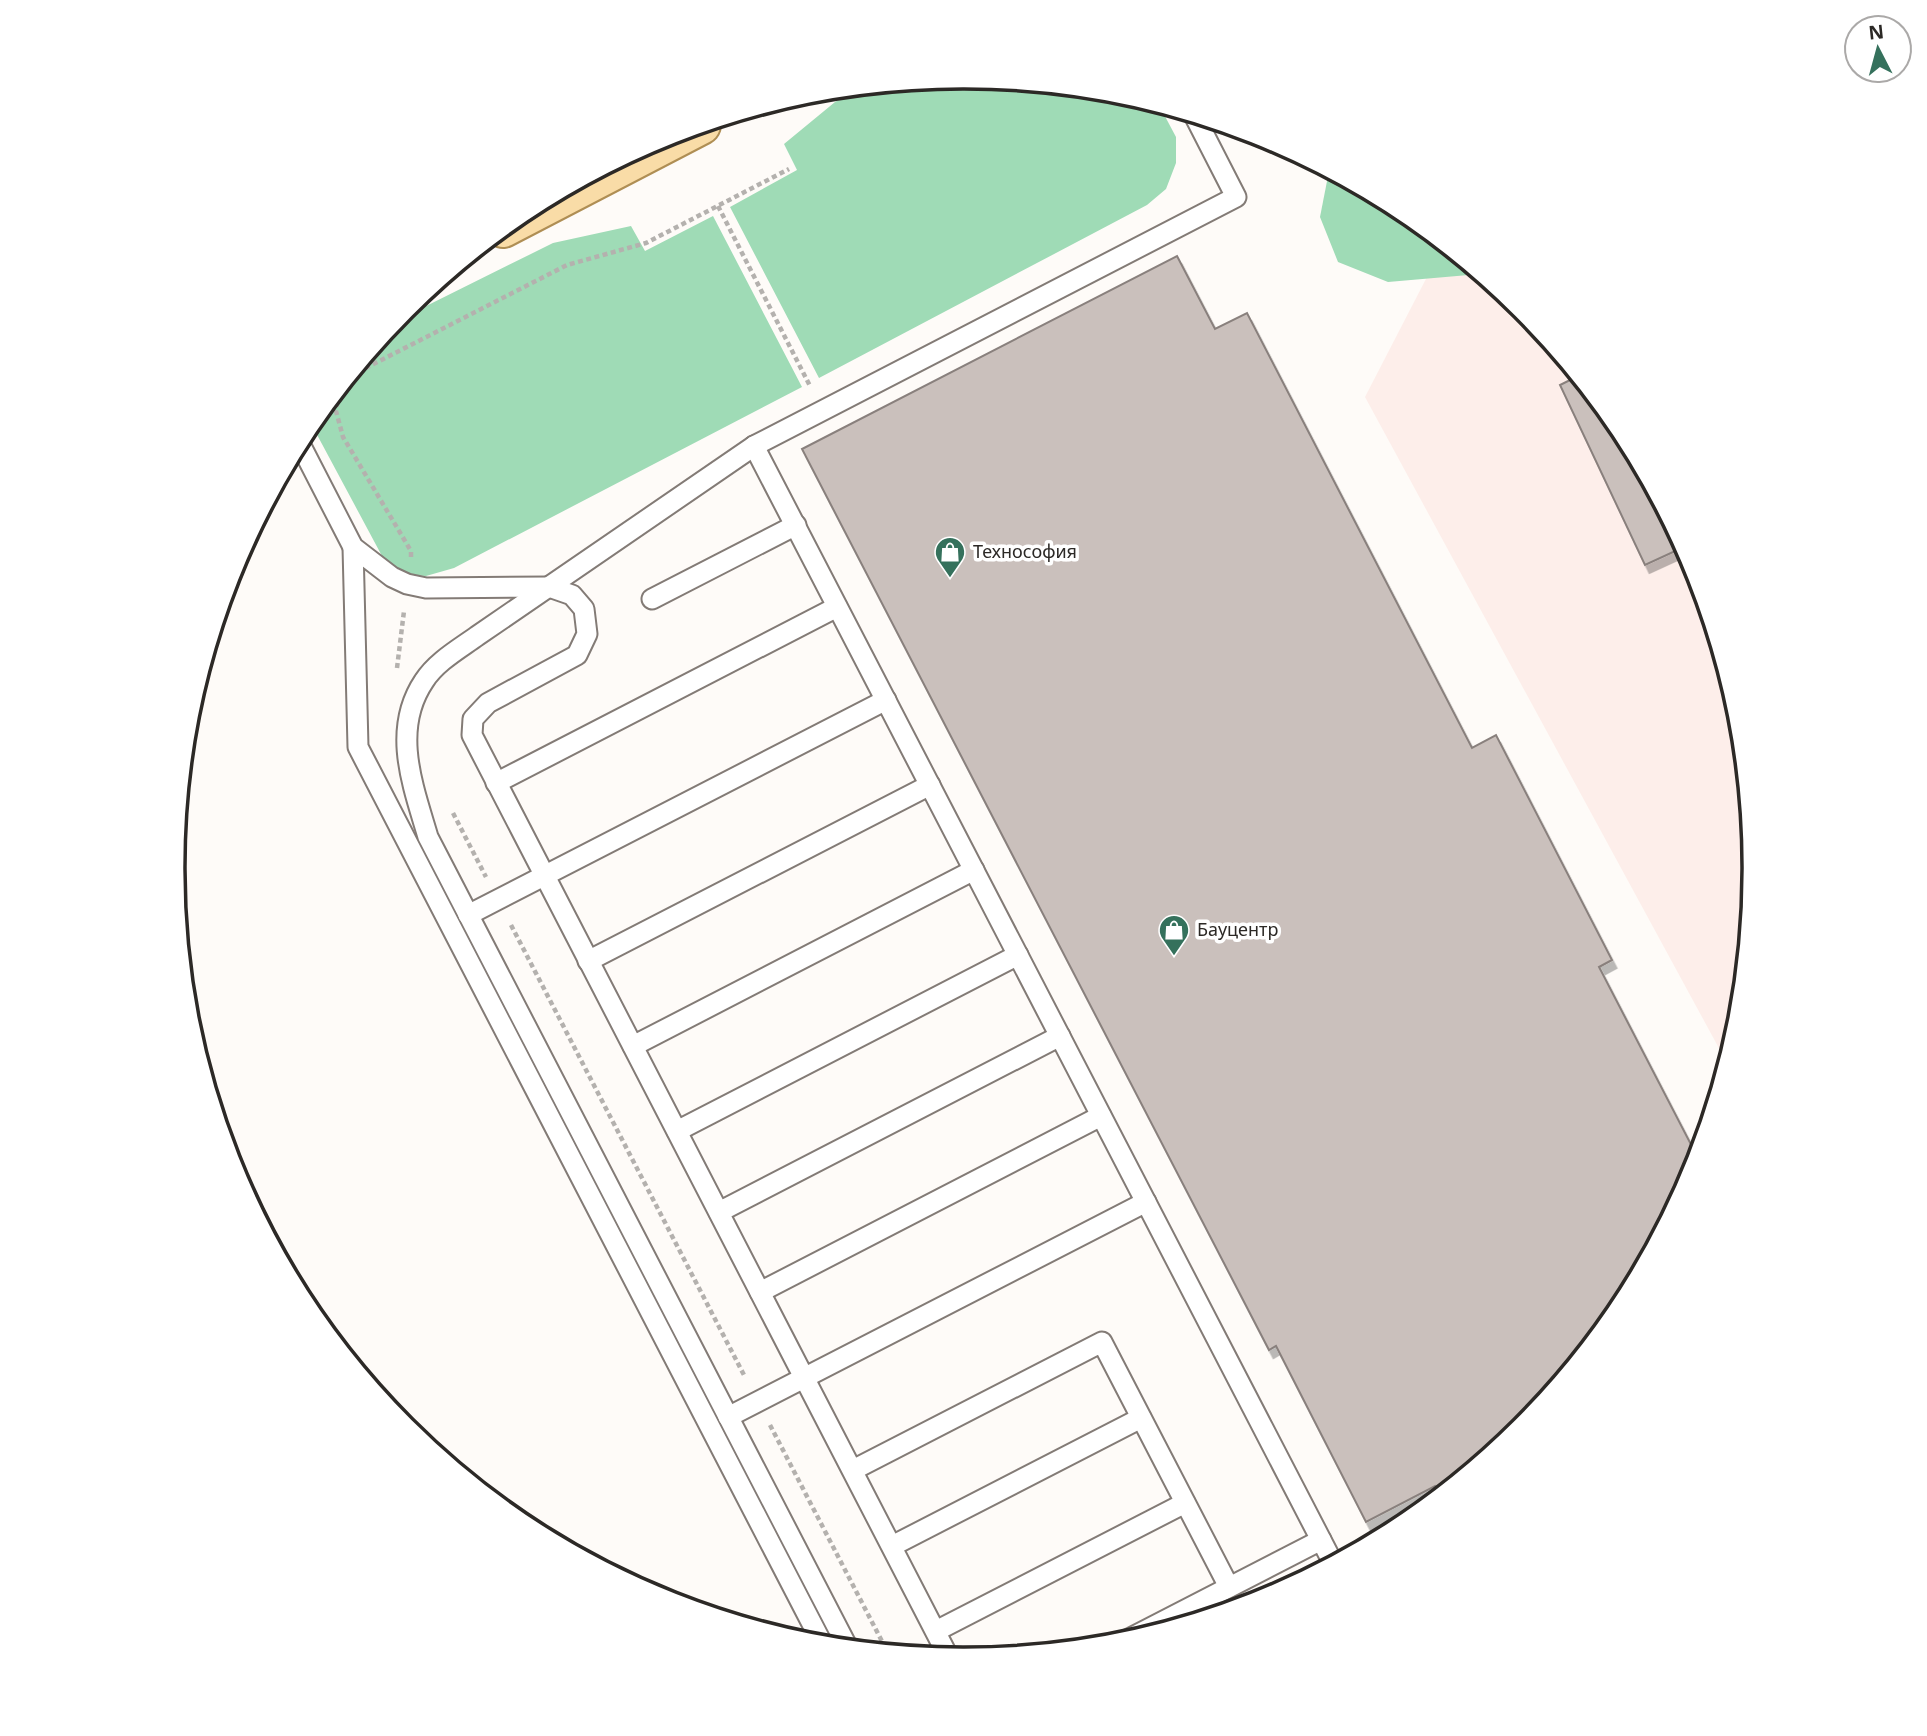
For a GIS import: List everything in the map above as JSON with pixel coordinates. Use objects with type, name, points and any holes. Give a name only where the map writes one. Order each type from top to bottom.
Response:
[{"type":"lane","points":[[842,1637],[428,837],[407,766],[407,727],[423,682],[439,664],[754,446],[1236,197],[1200,127]]},
{"type":"lane","points":[[754,446],[1329,1555]]},
{"type":"lane","points":[[305,453],[353,547],[392,577],[426,588],[549,587],[572,595],[584,609],[587,634],[577,655],[488,703],[473,719],[471,735],[943,1646]]},
{"type":"lane","points":[[652,599],[796,525]]},
{"type":"lane","points":[[353,547],[358,747],[817,1633]]},
{"type":"lane","points":[[496,783],[837,607]]},
{"type":"lane","points":[[468,915],[886,700]]},
{"type":"lane","points":[[589,961],[930,785]]},
{"type":"lane","points":[[633,1046],[974,870]]},
{"type":"lane","points":[[677,1131],[1018,955]]},
{"type":"lane","points":[[719,1212],[1060,1037]]},
{"type":"lane","points":[[760,1292],[1101,1116]]},
{"type":"lane","points":[[728,1417],[1146,1202]]},
{"type":"lane","points":[[853,1470],[1102,1342],[1229,1587]]},
{"type":"lane","points":[[892,1546],[1141,1418]]},
{"type":"lane","points":[[936,1631],[1185,1503]]},
{"type":"lane","points":[[1166,1620],[1321,1540]]},
{"type":"path","points":[[368,367],[568,264],[646,243],[789,169]]},
{"type":"path","points":[[718,206],[823,410]]},
{"type":"path","points":[[337,407],[343,437],[411,551],[396,679]]},
{"type":"path","points":[[450,807],[882,1642]]},
{"type":"shaded area","points":[[1440,252],[1514,317],[1549,355],[1611,435],[1638,479],[1683,570],[1701,618],[1716,666],[1736,766],[1741,817],[1741,919],[1736,970],[1720,1051],[1365,397]]},
{"type":"green space","points":[[964,89],[1065,96],[1115,104],[1165,116],[1176,137],[1176,163],[1166,189],[1147,205],[819,378],[730,207],[797,170],[784,144],[835,102],[862,96]]},
{"type":"green space","points":[[1327,180],[1396,220],[1468,275],[1388,282],[1338,262],[1320,217]]},
{"type":"green space","points":[[713,216],[802,387],[454,568],[426,576],[405,575],[382,556],[317,434],[346,394],[378,355],[424,307],[553,243],[631,226],[645,251]]},
{"type":"building","points":[[1177,256],[1215,329],[1247,313],[1472,748],[1496,735],[1612,960],[1599,967],[1691,1145],[1662,1212],[1638,1257],[1581,1342],[1514,1419],[1436,1488],[1366,1522],[1276,1346],[1269,1350],[802,449]]},
{"type":"building","points":[[1570,380],[1611,435],[1638,479],[1675,551],[1645,565],[1560,385]]},
{"type":"place","name":"Технософия","points":[[950,579]]},
{"type":"place","name":"Бауцентр","points":[[1174,957]]}]
